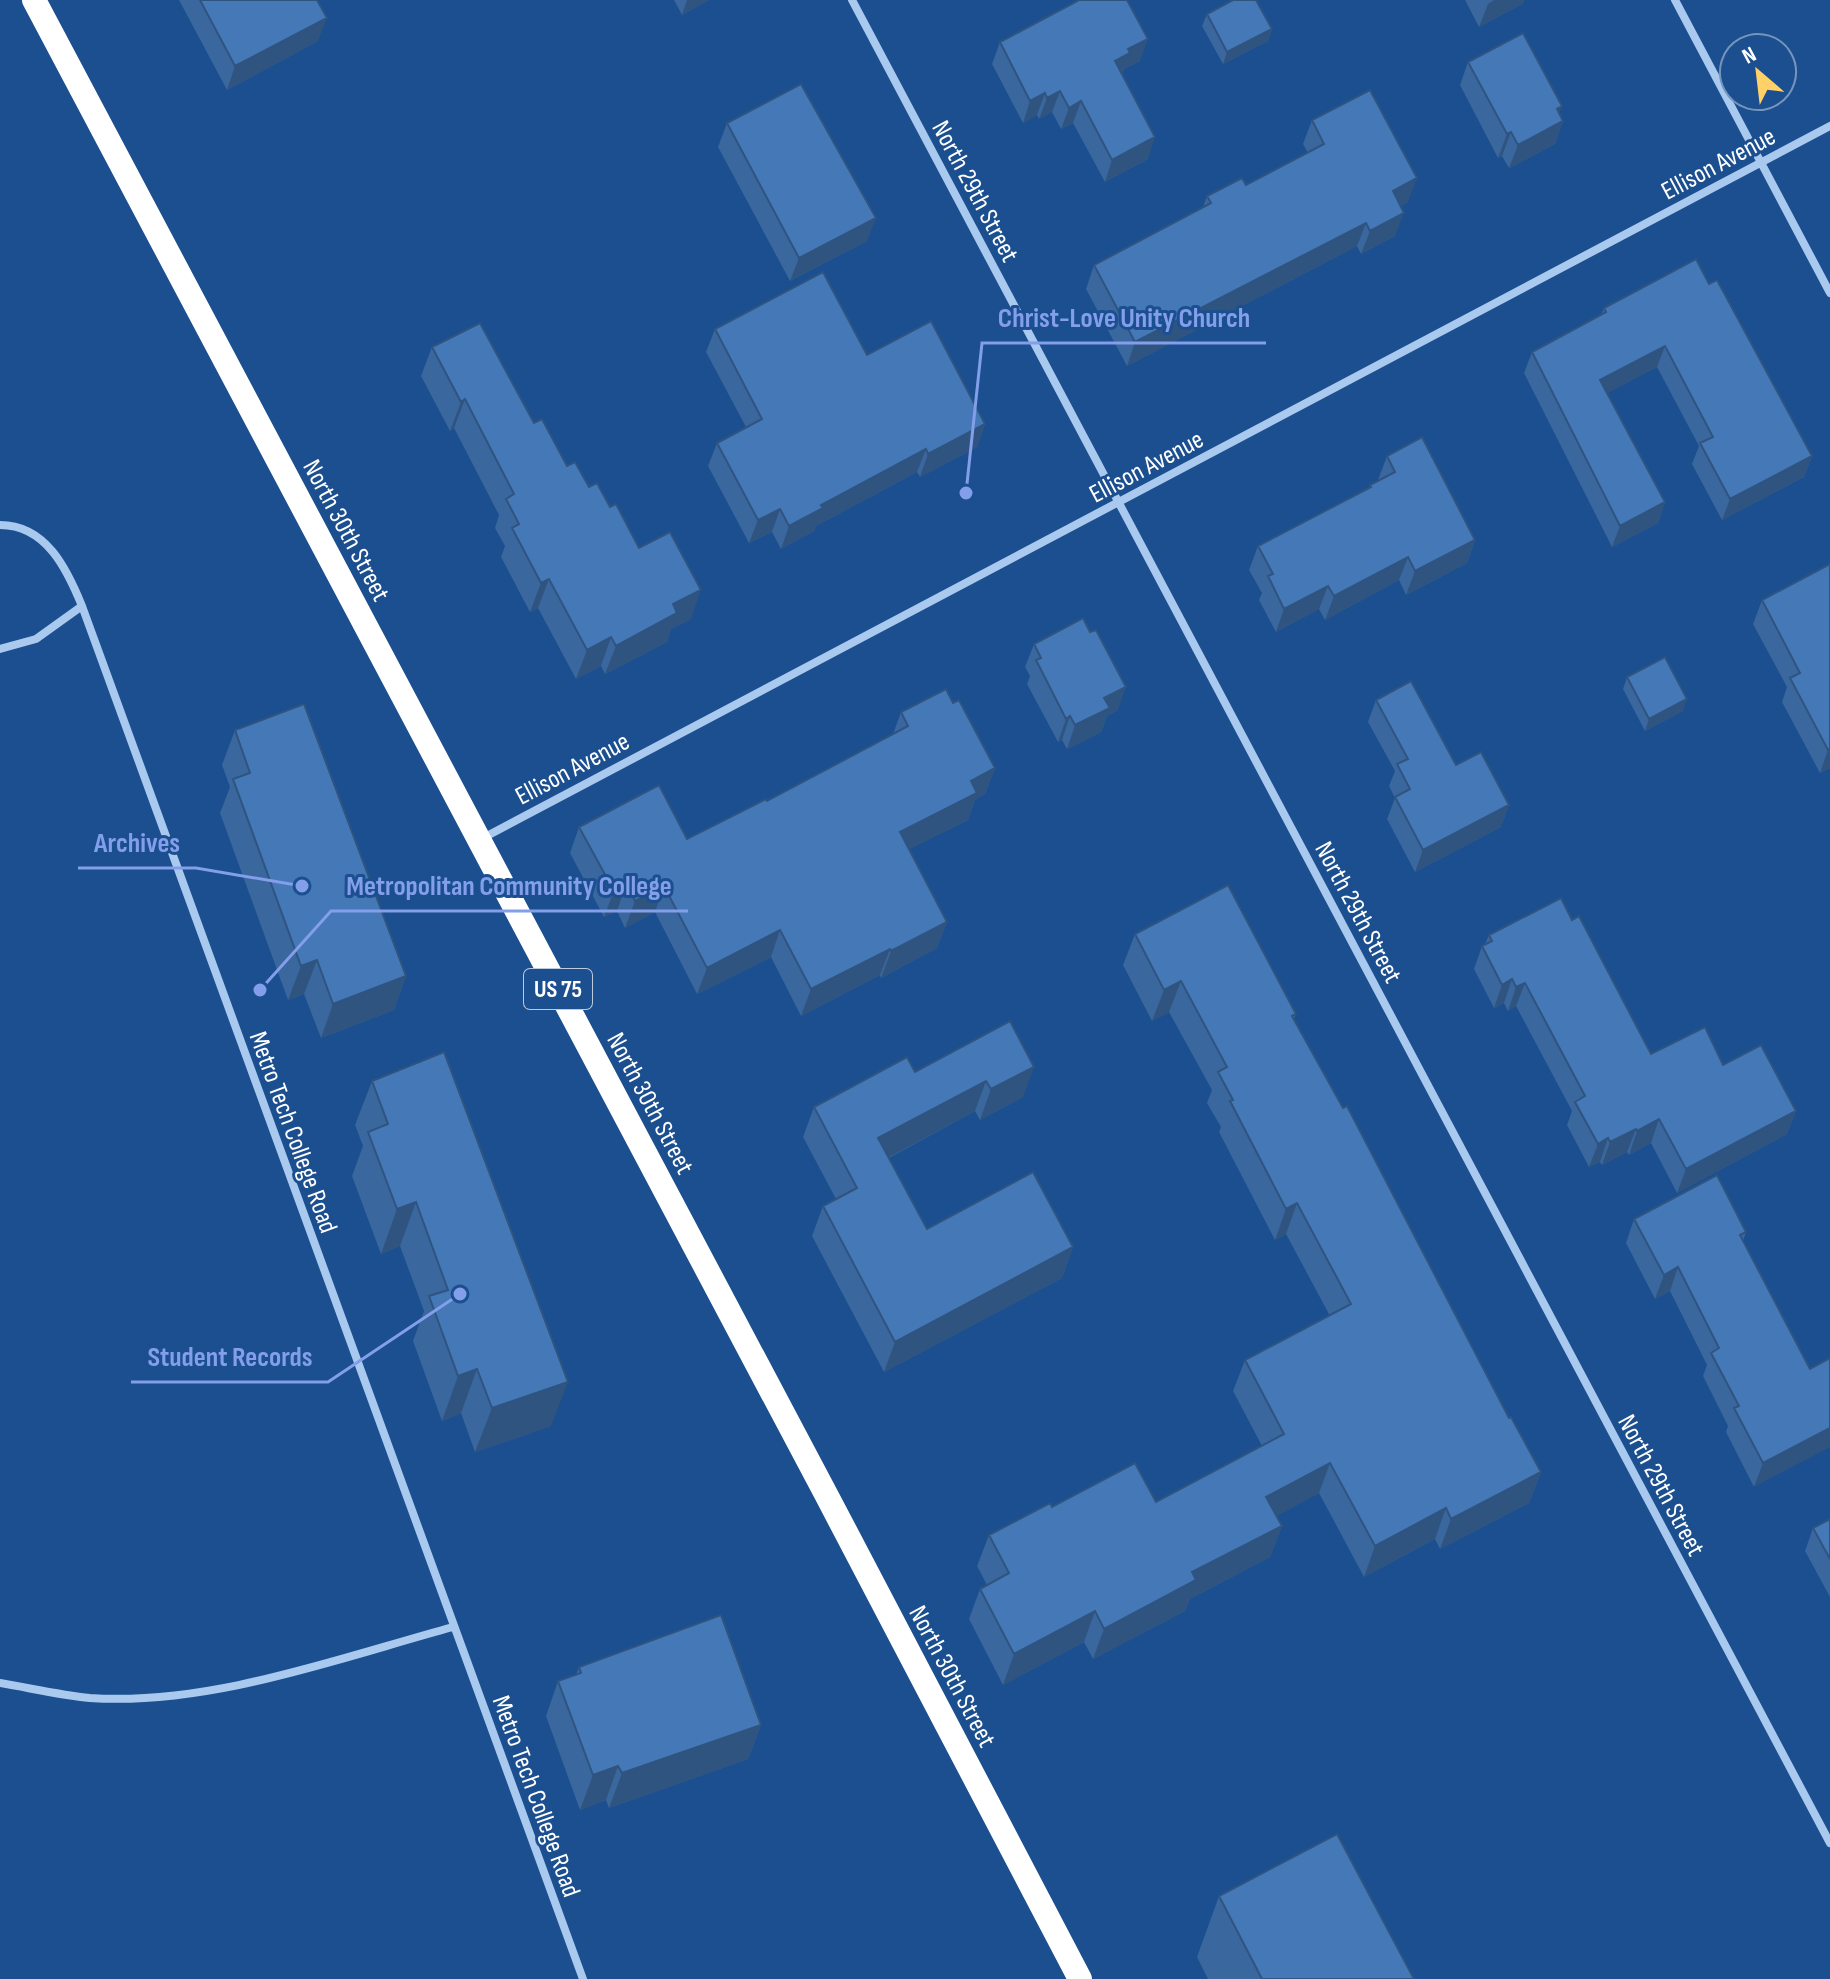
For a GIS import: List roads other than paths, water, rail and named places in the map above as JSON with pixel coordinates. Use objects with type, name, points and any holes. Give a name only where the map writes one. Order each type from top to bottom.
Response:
[{"type":"highway","name":"North 30th Street","points":[[34,0],[1080,1979]]},
{"type":"street","name":"North 29th Street","points":[[852,0],[1830,1843]]},
{"type":"street","points":[[1675,0],[1830,293]]},
{"type":"street","name":"Ellison Avenue","points":[[480,840],[1830,126]]},
{"type":"street","name":"Metro Tech College Road","points":[[0,525],[38,537],[66,566],[583,1979]]},
{"type":"street","points":[[0,649],[36,639],[82,606]]},
{"type":"street","points":[[0,1683],[90,1698],[223,1690],[453,1627]]},
{"type":"place","name":"Christ-Love Unity Church","points":[[966,493]]},
{"type":"place","name":"Archives","points":[[302,886]]},
{"type":"place","name":"Metropolitan Community College","points":[[260,990]]},
{"type":"place","name":"Student Records","points":[[460,1294]]}]
